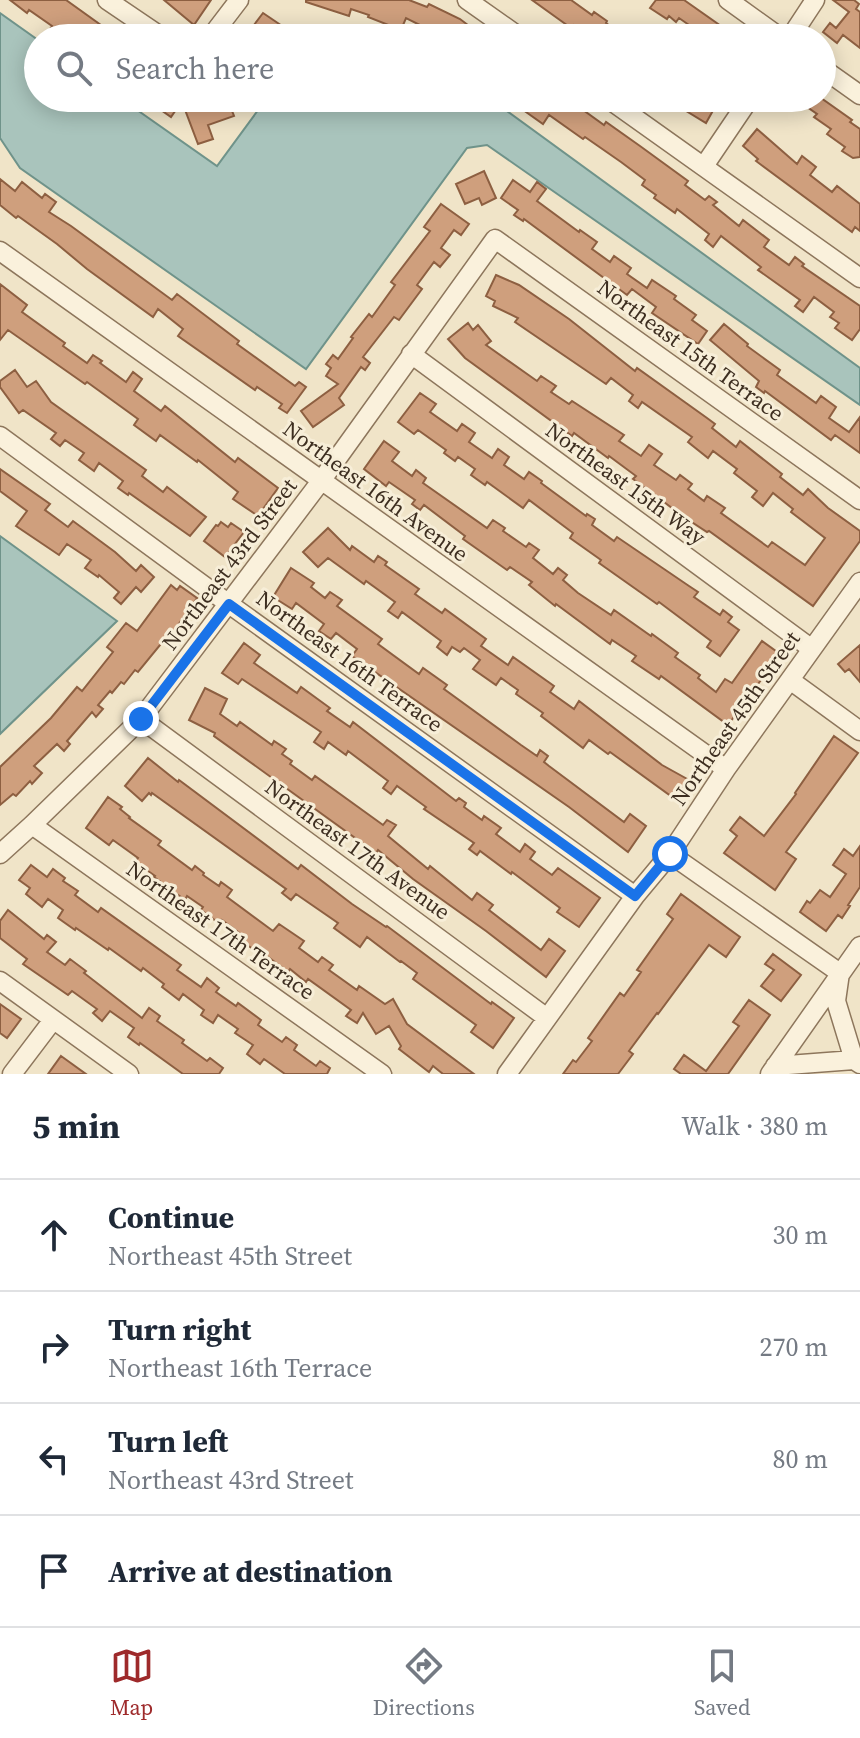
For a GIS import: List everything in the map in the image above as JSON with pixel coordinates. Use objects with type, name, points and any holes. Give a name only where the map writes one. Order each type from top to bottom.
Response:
[{"type":"street","points":[[107,0],[142,24]]},
{"type":"street","points":[[221,24],[239,0]]},
{"type":"street","points":[[467,0],[501,24]]},
{"type":"street","points":[[728,0],[761,24]]},
{"type":"street","points":[[799,24],[815,0]]},
{"type":"street","points":[[836,78],[860,95]]},
{"type":"street","points":[[627,112],[860,278]]},
{"type":"street","points":[[704,166],[741,112]]},
{"type":"street","name":"Northeast 43rd Street","points":[[0,854],[141,719],[321,481],[495,239]]},
{"type":"street","name":"Northeast 15th Terrace","points":[[495,239],[860,500]]},
{"type":"street","name":"Northeast 16th Avenue","points":[[0,251],[726,769]]},
{"type":"street","name":"Northeast 15th Way","points":[[411,354],[812,649]]},
{"type":"street","name":"Northeast 16th Terrace","points":[[0,436],[635,896]]},
{"type":"street","name":"Northeast 45th Street","points":[[507,1074],[635,896],[670,854],[726,769],[860,582]]},
{"type":"street","points":[[790,680],[860,731]]},
{"type":"street","name":"Northeast 17th Avenue","points":[[141,719],[547,1018]]},
{"type":"street","name":"Northeast 17th Terrace","points":[[32,825],[382,1074]]},
{"type":"street","points":[[670,854],[840,973]]},
{"type":"street","points":[[773,1070],[860,946]]},
{"type":"street","points":[[773,1070],[857,1062],[836,1001],[840,973]]},
{"type":"street","points":[[0,981],[129,1074]]},
{"type":"street","points":[[12,1074],[53,1020]]},
{"type":"water","points":[[0,13],[24,30],[24,112],[140,112],[217,166],[257,112],[508,112],[860,368],[860,405],[487,145],[467,148],[306,369],[20,168],[0,138]]},
{"type":"water","points":[[0,536],[117,621],[0,734]]},
{"type":"building","points":[[10,0],[66,0],[99,24],[49,24],[29,10],[27,13]]},
{"type":"building","points":[[164,0],[211,0],[193,24]]},
{"type":"building","points":[[409,0],[427,7],[429,4],[467,24],[418,24],[406,18],[404,24],[386,24],[351,9],[349,16],[306,2]]},
{"type":"building","points":[[532,0],[571,0],[592,15],[594,12],[607,24],[565,24]]},
{"type":"building","points":[[656,0],[684,0],[718,24],[688,24],[679,18],[676,22],[650,8]]},
{"type":"building","points":[[833,0],[854,0],[859,4],[856,9],[860,12],[860,48],[843,35],[836,42],[836,28],[849,12]]},
{"type":"building","points":[[263,13],[279,24],[255,24]]},
{"type":"building","points":[[836,109],[852,120],[850,122],[860,129],[860,157],[853,158],[842,151],[845,147],[827,134],[831,129],[814,117],[817,114],[814,112],[836,112]]},
{"type":"building","points":[[186,112],[232,112],[234,116],[208,125],[213,139],[198,144]]},
{"type":"building","points":[[526,112],[586,112],[604,125],[606,122],[688,181],[685,185],[705,200],[709,196],[717,202],[713,205],[739,226],[743,220],[769,240],[764,247],[789,265],[795,257],[804,264],[802,266],[860,306],[860,329],[852,340],[835,328],[839,323],[830,317],[834,312],[814,297],[803,312],[795,306],[800,300],[758,270],[761,267],[721,236],[713,247],[705,240],[709,234],[677,209],[675,213],[654,198],[656,195],[642,185],[645,180],[621,162],[549,115],[543,124]]},
{"type":"building","points":[[688,112],[712,112],[706,123]]},
{"type":"building","points":[[757,129],[797,164],[802,156],[816,167],[810,175],[832,192],[837,186],[860,204],[860,231],[855,227],[852,232],[756,161],[758,159],[743,146]]},
{"type":"building","points":[[484,171],[496,198],[482,205],[479,198],[465,204],[456,184]]},
{"type":"building","points":[[0,179],[15,191],[22,182],[42,198],[45,194],[56,202],[49,212],[172,300],[177,294],[239,341],[237,344],[295,386],[299,382],[306,387],[287,413],[279,408],[282,404],[257,387],[255,390],[178,336],[183,329],[158,309],[153,317],[0,205]]},
{"type":"building","points":[[513,180],[530,192],[537,182],[546,189],[537,201],[597,242],[592,249],[610,262],[614,256],[631,268],[627,274],[647,288],[652,280],[676,296],[674,299],[696,315],[692,320],[707,331],[698,344],[652,313],[656,307],[632,289],[627,295],[524,219],[514,215],[518,210],[501,198]]},
{"type":"building","points":[[441,204],[469,224],[461,235],[454,230],[441,248],[450,255],[440,267],[434,262],[417,285],[422,289],[399,320],[394,317],[363,357],[370,363],[365,370],[361,367],[339,398],[344,405],[313,427],[301,411],[338,384],[326,376],[331,368],[326,364],[333,355],[338,359],[351,337],[369,314],[372,317],[395,285],[391,282],[430,231],[424,227]]},
{"type":"building","points":[[496,275],[519,285],[569,319],[635,371],[637,368],[715,424],[712,428],[736,447],[740,441],[803,495],[808,489],[860,531],[860,541],[813,606],[709,531],[684,517],[633,479],[636,476],[609,456],[574,433],[572,436],[465,358],[448,339],[468,323],[473,330],[478,325],[491,341],[486,345],[537,381],[541,376],[556,386],[551,392],[569,404],[572,401],[624,435],[619,441],[641,456],[649,445],[662,454],[654,465],[676,480],[680,475],[692,484],[688,489],[704,501],[707,496],[725,508],[721,513],[768,547],[772,542],[805,565],[825,538],[791,512],[793,509],[773,493],[763,506],[752,497],[757,491],[734,473],[737,469],[713,451],[708,458],[688,442],[692,437],[642,402],[638,408],[629,401],[633,395],[611,378],[606,384],[515,322],[518,318],[493,306],[495,301],[486,296]]},
{"type":"building","points":[[0,284],[27,305],[22,312],[65,343],[63,346],[87,363],[93,355],[126,382],[133,372],[142,379],[134,391],[161,411],[165,406],[235,462],[238,458],[278,488],[258,516],[233,499],[238,492],[198,460],[160,435],[156,441],[134,425],[138,419],[87,382],[85,384],[8,330],[0,340]]},
{"type":"building","points":[[724,324],[747,346],[780,370],[777,375],[816,403],[821,396],[836,407],[829,418],[849,432],[860,417],[860,453],[835,435],[831,440],[756,387],[759,381],[710,340]]},
{"type":"building","points":[[15,370],[27,387],[36,381],[51,402],[146,470],[142,476],[163,492],[167,487],[206,517],[190,536],[118,488],[123,481],[99,463],[94,471],[79,460],[84,453],[65,440],[60,446],[51,439],[56,433],[23,410],[19,413],[0,387],[0,381]]},
{"type":"building","points":[[420,393],[436,404],[430,412],[457,431],[462,424],[475,433],[469,442],[492,458],[498,449],[509,457],[504,465],[524,479],[529,472],[586,516],[595,519],[592,525],[614,541],[617,537],[698,592],[694,597],[720,615],[723,610],[732,617],[728,622],[739,630],[720,656],[707,647],[711,641],[599,563],[601,560],[570,538],[573,533],[529,500],[523,508],[487,482],[485,485],[471,475],[475,469],[458,457],[455,461],[444,453],[446,450],[418,430],[414,434],[398,422]]},
{"type":"building","points":[[384,441],[399,452],[392,461],[412,476],[416,470],[426,478],[423,483],[487,528],[493,520],[526,547],[529,543],[539,550],[533,558],[553,574],[558,568],[567,575],[563,580],[578,593],[611,615],[614,610],[678,653],[675,657],[700,675],[698,678],[716,692],[725,679],[732,683],[762,641],[780,654],[728,725],[661,676],[659,679],[632,661],[636,656],[612,640],[610,644],[555,606],[529,585],[532,582],[510,567],[507,570],[463,539],[465,536],[424,505],[420,510],[412,504],[415,500],[389,482],[386,486],[364,469]]},
{"type":"building","points":[[0,469],[50,504],[45,510],[68,527],[73,521],[136,571],[141,565],[154,577],[141,592],[136,587],[121,604],[114,598],[119,592],[85,568],[91,560],[67,544],[59,555],[16,526],[27,511],[0,491]]},
{"type":"building","points":[[221,522],[228,527],[231,523],[244,532],[225,557],[204,541]]},
{"type":"building","points":[[328,528],[350,550],[352,546],[374,562],[378,556],[387,562],[385,565],[419,589],[415,594],[442,613],[445,609],[486,639],[481,646],[508,665],[513,657],[554,686],[550,692],[574,709],[579,701],[662,765],[689,780],[675,799],[589,740],[583,748],[516,694],[518,690],[501,678],[496,685],[473,669],[480,660],[464,648],[460,652],[452,647],[447,655],[437,647],[441,641],[402,612],[398,618],[388,611],[395,602],[366,581],[364,584],[328,558],[318,567],[303,552]]},
{"type":"building","points":[[291,568],[314,583],[311,587],[325,598],[330,592],[342,600],[337,606],[382,639],[378,644],[419,674],[423,668],[447,685],[444,689],[521,745],[537,756],[540,750],[548,756],[544,762],[624,822],[630,814],[646,826],[628,852],[569,807],[352,656],[357,649],[336,633],[331,639],[319,631],[324,624],[296,603],[292,609],[273,597]]},
{"type":"building","points":[[171,585],[177,590],[180,586],[197,598],[171,635],[138,672],[135,670],[124,684],[121,682],[112,693],[110,691],[98,705],[103,709],[96,717],[92,712],[67,741],[70,744],[64,751],[57,744],[34,766],[42,773],[32,784],[30,781],[16,796],[13,794],[0,805],[0,767],[51,718],[77,687],[82,691],[113,652],[107,647],[126,623],[137,631]]},
{"type":"building","points":[[244,643],[260,655],[254,663],[297,693],[301,687],[350,727],[353,722],[456,801],[459,798],[466,803],[464,807],[482,820],[484,816],[501,828],[496,834],[520,852],[525,844],[535,852],[530,859],[552,875],[558,868],[600,898],[579,927],[557,912],[560,908],[512,872],[480,851],[477,855],[469,849],[474,843],[424,809],[426,807],[397,786],[391,794],[383,788],[388,781],[348,751],[346,755],[328,742],[324,749],[314,742],[321,732],[242,679],[238,684],[222,673]]},
{"type":"building","points":[[860,645],[860,682],[849,669],[845,672],[838,664]]},
{"type":"building","points":[[205,688],[227,699],[220,714],[237,726],[240,722],[272,745],[274,741],[286,749],[282,754],[292,761],[290,764],[312,780],[315,776],[383,825],[387,820],[396,825],[388,836],[428,869],[430,866],[472,900],[477,893],[493,905],[489,910],[541,950],[549,939],[565,951],[546,977],[378,850],[376,853],[214,736],[215,733],[189,720]]},
{"type":"building","points":[[834,736],[858,753],[786,852],[796,859],[775,890],[724,853],[737,836],[730,830],[740,817],[764,836]]},
{"type":"building","points":[[148,758],[298,869],[301,865],[514,1018],[493,1048],[471,1032],[476,1025],[413,979],[417,973],[367,937],[360,947],[334,928],[338,923],[296,894],[291,900],[282,893],[286,889],[152,793],[142,801],[125,786]]},
{"type":"building","points":[[108,797],[122,807],[120,809],[129,818],[161,841],[158,845],[192,870],[195,866],[219,886],[221,882],[232,890],[227,897],[273,931],[279,924],[304,941],[299,948],[318,962],[322,957],[333,965],[329,970],[357,990],[359,986],[385,1004],[393,999],[407,1024],[474,1074],[443,1074],[433,1066],[429,1072],[399,1049],[401,1046],[389,1026],[376,1034],[363,1013],[357,1023],[346,1016],[351,1010],[308,979],[306,982],[290,969],[288,972],[255,947],[253,949],[243,942],[246,938],[222,920],[220,924],[187,896],[185,900],[135,862],[138,858],[113,840],[109,845],[86,828]]},
{"type":"building","points":[[860,846],[860,887],[842,918],[838,915],[826,931],[800,912],[820,890],[830,897],[846,874],[833,865],[844,849],[853,856]]},
{"type":"building","points":[[31,865],[47,877],[53,869],[65,878],[63,881],[78,891],[75,895],[98,912],[101,908],[181,965],[177,970],[201,987],[207,978],[219,988],[216,992],[261,1020],[258,1025],[282,1042],[286,1037],[297,1045],[294,1050],[316,1066],[320,1061],[330,1068],[327,1074],[285,1074],[264,1059],[260,1064],[247,1054],[253,1045],[235,1033],[238,1029],[218,1015],[213,1023],[201,1015],[204,1010],[183,994],[179,1000],[143,968],[141,971],[58,918],[63,910],[48,899],[42,907],[26,894],[30,888],[19,880]]},
{"type":"building","points":[[681,894],[740,937],[726,957],[709,945],[629,1051],[633,1054],[618,1074],[563,1074],[592,1041],[588,1038],[620,993],[624,996],[641,972],[637,970],[673,919],[667,914]]},
{"type":"building","points":[[8,910],[44,939],[47,935],[56,942],[47,952],[65,965],[70,959],[142,1018],[149,1008],[160,1016],[157,1021],[184,1040],[182,1043],[223,1068],[219,1074],[183,1074],[128,1037],[134,1028],[110,1011],[102,1021],[93,1013],[97,1009],[72,991],[68,995],[23,964],[27,959],[0,938],[0,921]]},
{"type":"building","points":[[773,954],[801,975],[781,1001],[761,986],[774,970],[765,964]]},
{"type":"building","points":[[749,1000],[770,1015],[728,1074],[681,1074],[674,1069],[684,1055],[706,1071],[739,1026],[733,1022]]},
{"type":"building","points":[[0,1004],[21,1019],[7,1038],[0,1033]]},
{"type":"building","points":[[61,1056],[86,1074],[48,1074]]},
{"type":"route","points":[[141,719],[229,604],[635,896],[670,854]]}]
